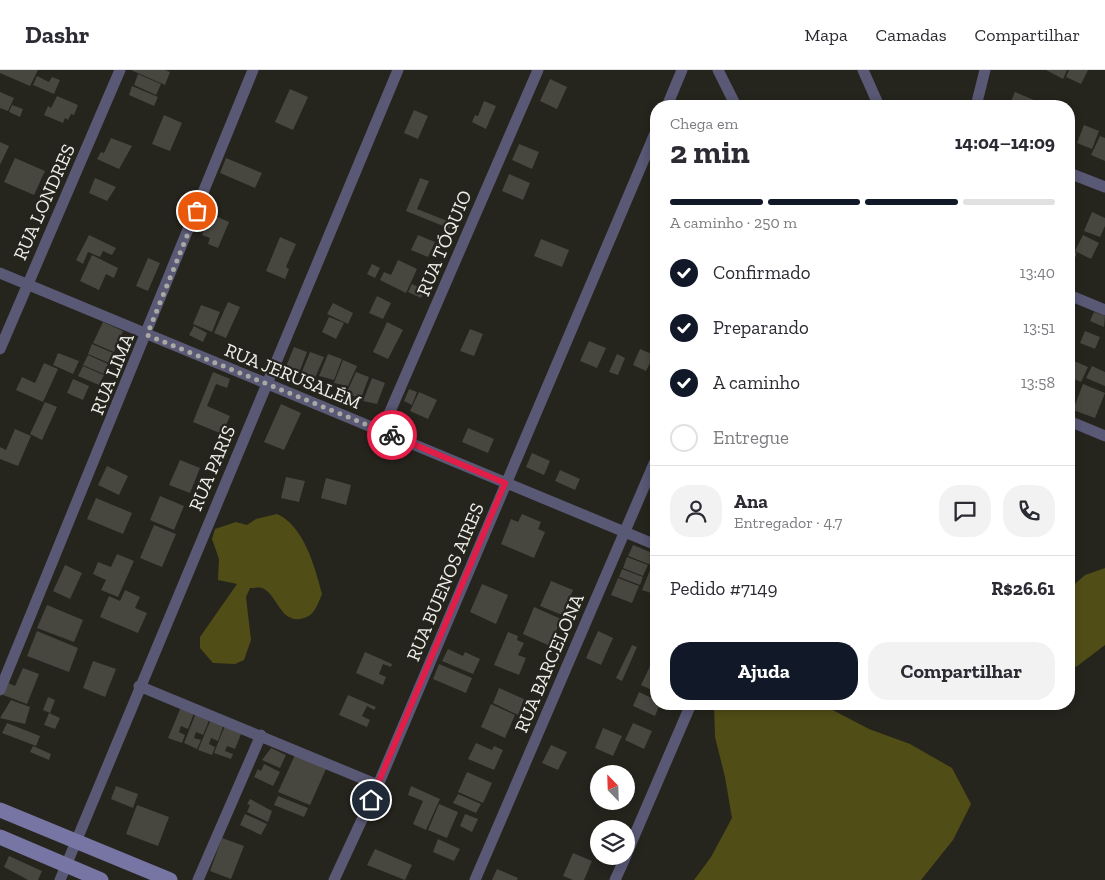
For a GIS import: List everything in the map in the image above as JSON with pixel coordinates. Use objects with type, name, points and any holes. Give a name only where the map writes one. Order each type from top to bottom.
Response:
[{"type":"main road","points":[[0,810],[170,880]]},
{"type":"main road","points":[[0,838],[101,880]]},
{"type":"street","name":"RUA LONDRES","points":[[0,349],[120,70]]},
{"type":"street","name":"RUA LIMA","points":[[0,690],[147,335],[253,70]]},
{"type":"street","name":"RUA PARIS","points":[[60,880],[139,686],[398,70]]},
{"type":"street","name":"RUA TÓQUIO","points":[[382,430],[538,70]]},
{"type":"street","points":[[670,100],[682,70]]},
{"type":"street","points":[[718,70],[733,100]]},
{"type":"street","points":[[863,70],[876,100]]},
{"type":"street","points":[[978,100],[985,70]]},
{"type":"street","name":"RUA BUENOS AIRES","points":[[334,880],[378,785],[650,145]]},
{"type":"street","points":[[1075,175],[1105,187]]},
{"type":"street","name":"RUA JERUSALÉM","points":[[0,273],[266,385],[382,430],[650,543]]},
{"type":"street","points":[[1075,298],[1105,310]]},
{"type":"street","points":[[1075,424],[1105,436]]},
{"type":"street","name":"RUA BARCELONA","points":[[475,880],[650,473]]},
{"type":"street","points":[[139,686],[378,785]]},
{"type":"street","points":[[635,834],[688,710]]},
{"type":"street","points":[[198,880],[261,735]]},
{"type":"street","points":[[615,880],[622,865]]},
{"type":"shaded area","points":[[277,514],[286,520],[301,537],[312,560],[322,594],[309,616],[293,619],[283,612],[267,591],[262,588],[250,588],[246,597],[251,640],[244,660],[235,664],[213,663],[200,648],[200,637],[237,584],[218,580],[219,559],[212,539],[215,529],[236,522],[247,525],[256,519]]},
{"type":"shaded area","points":[[1105,568],[1105,645],[1076,667],[1075,584],[1085,575]]},
{"type":"shaded area","points":[[714,710],[833,710],[869,729],[910,744],[952,768],[971,804],[953,840],[921,880],[694,880],[711,857],[732,818],[725,777],[715,737]]},
{"type":"building","points":[[0,70],[38,70],[30,86],[0,73]]},
{"type":"building","points":[[131,70],[165,70],[170,72],[165,85]]},
{"type":"building","points":[[1046,70],[1067,70],[1063,79]]},
{"type":"building","points":[[1069,70],[1088,70],[1081,84],[1066,77]]},
{"type":"building","points":[[138,74],[161,84],[156,95],[134,85]]},
{"type":"building","points":[[37,76],[49,82],[52,77],[60,80],[54,94],[33,85]]},
{"type":"building","points":[[550,79],[567,87],[557,109],[540,101]]},
{"type":"building","points":[[132,86],[158,97],[154,106],[129,95]]},
{"type":"building","points":[[290,89],[308,97],[293,130],[275,122]]},
{"type":"building","points":[[0,92],[14,98],[8,111],[0,108]]},
{"type":"building","points":[[1015,92],[1034,100],[1012,100]]},
{"type":"building","points":[[57,96],[78,105],[74,115],[71,114],[68,120],[65,118],[63,123],[44,115],[48,106],[51,108]]},
{"type":"building","points":[[484,101],[496,106],[486,129],[472,122],[475,115],[478,116]]},
{"type":"building","points":[[12,105],[23,109],[20,117],[9,112]]},
{"type":"building","points":[[414,110],[428,116],[418,139],[404,133]]},
{"type":"building","points":[[164,115],[182,123],[170,151],[152,144]]},
{"type":"building","points":[[1084,125],[1099,131],[1092,149],[1077,143]]},
{"type":"building","points":[[1100,136],[1105,138],[1105,161],[1091,155]]},
{"type":"building","points":[[111,138],[132,146],[119,169],[97,159],[101,152],[104,153]]},
{"type":"building","points":[[0,142],[9,146],[0,165]]},
{"type":"building","points":[[519,144],[539,152],[532,169],[512,160]]},
{"type":"building","points":[[15,158],[45,171],[34,195],[4,182]]},
{"type":"building","points":[[226,158],[262,173],[255,188],[220,173]]},
{"type":"building","points":[[509,174],[530,183],[523,200],[502,191]]},
{"type":"building","points":[[95,178],[116,187],[107,201],[89,193]]},
{"type":"building","points":[[420,178],[429,181],[417,209],[455,224],[453,230],[406,211]]},
{"type":"building","points":[[1092,212],[1105,218],[1105,226],[1100,237],[1084,231]]},
{"type":"building","points":[[211,214],[229,222],[218,248],[208,244],[210,238],[202,235]]},
{"type":"building","points":[[89,235],[116,248],[112,255],[103,251],[100,257],[88,252],[83,264],[76,260]]},
{"type":"building","points":[[418,235],[435,242],[428,257],[411,250]]},
{"type":"building","points":[[1083,235],[1099,243],[1091,259],[1075,251]]},
{"type":"building","points":[[280,237],[296,244],[286,267],[289,269],[285,279],[266,271]]},
{"type":"building","points":[[541,239],[569,250],[562,267],[534,256]]},
{"type":"building","points":[[92,255],[118,268],[114,278],[106,274],[99,290],[80,281]]},
{"type":"building","points":[[148,258],[160,263],[148,291],[136,286]]},
{"type":"building","points":[[398,260],[417,269],[406,293],[380,280],[384,272],[391,275]]},
{"type":"building","points":[[372,264],[380,268],[375,278],[367,274]]},
{"type":"building","points":[[412,284],[425,290],[421,298],[408,292]]},
{"type":"building","points":[[377,296],[391,303],[383,319],[369,313]]},
{"type":"building","points":[[228,302],[240,307],[226,338],[214,333]]},
{"type":"building","points":[[333,303],[353,313],[348,324],[327,314]]},
{"type":"building","points":[[201,305],[220,312],[212,332],[193,324]]},
{"type":"building","points":[[1094,312],[1105,316],[1104,327],[1090,321]]},
{"type":"building","points":[[329,317],[344,323],[336,339],[322,332]]},
{"type":"building","points":[[103,322],[123,331],[114,352],[93,343]]},
{"type":"building","points":[[387,322],[403,330],[388,359],[373,352]]},
{"type":"building","points":[[194,326],[207,333],[203,342],[189,335]]},
{"type":"building","points":[[470,329],[483,334],[474,356],[460,351]]},
{"type":"building","points":[[1085,331],[1100,337],[1095,349],[1080,343]]},
{"type":"building","points":[[589,341],[606,348],[597,368],[580,361]]},
{"type":"building","points":[[92,344],[113,353],[109,363],[88,354]]},
{"type":"building","points":[[294,347],[307,352],[299,373],[285,369]]},
{"type":"building","points":[[640,349],[650,353],[650,363],[646,371],[633,365]]},
{"type":"building","points":[[310,352],[324,357],[315,378],[301,374]]},
{"type":"building","points":[[58,353],[79,361],[73,374],[53,365]]},
{"type":"building","points":[[328,354],[342,359],[334,380],[319,376]]},
{"type":"building","points":[[617,354],[625,358],[618,375],[609,372]]},
{"type":"building","points":[[88,355],[108,364],[104,374],[83,365]]},
{"type":"building","points":[[343,360],[357,366],[348,386],[334,383]]},
{"type":"building","points":[[1075,361],[1088,367],[1081,382],[1075,380]]},
{"type":"building","points":[[44,363],[58,369],[43,402],[16,390],[22,377],[35,383]]},
{"type":"building","points":[[83,366],[104,375],[99,385],[78,376]]},
{"type":"building","points":[[1092,366],[1105,372],[1105,386],[1086,378]]},
{"type":"building","points":[[213,372],[230,379],[227,388],[216,384],[207,406],[230,416],[222,434],[193,422]]},
{"type":"building","points":[[356,372],[369,377],[361,398],[346,394]]},
{"type":"building","points":[[372,378],[385,383],[377,404],[363,401]]},
{"type":"building","points":[[73,379],[89,386],[83,400],[67,393]]},
{"type":"building","points":[[1083,384],[1105,393],[1095,418],[1075,411],[1075,405]]},
{"type":"building","points":[[409,389],[417,392],[412,405],[404,401]]},
{"type":"building","points":[[419,392],[437,400],[428,419],[410,411]]},
{"type":"building","points":[[45,402],[57,407],[42,440],[30,434]]},
{"type":"building","points":[[281,404],[301,413],[284,450],[264,442]]},
{"type":"building","points":[[468,428],[494,439],[488,453],[462,442]]},
{"type":"building","points":[[15,429],[31,436],[18,466],[0,459],[0,447],[6,450]]},
{"type":"building","points":[[532,453],[550,461],[544,475],[526,467]]},
{"type":"building","points":[[180,460],[200,468],[190,493],[169,485]]},
{"type":"building","points":[[107,466],[128,476],[119,495],[98,485]]},
{"type":"building","points":[[560,470],[580,479],[575,490],[555,481]]},
{"type":"building","points":[[286,477],[305,481],[299,502],[281,498]]},
{"type":"building","points":[[326,478],[351,485],[346,505],[321,498]]},
{"type":"building","points":[[160,496],[184,506],[174,530],[150,520]]},
{"type":"building","points":[[96,498],[132,513],[123,534],[87,519]]},
{"type":"building","points":[[522,514],[541,522],[538,529],[545,532],[534,558],[501,544],[511,519],[518,522]]},
{"type":"building","points":[[154,525],[176,534],[162,567],[140,558]]},
{"type":"building","points":[[633,545],[650,552],[650,565],[628,556]]},
{"type":"building","points":[[117,554],[134,561],[118,597],[101,590],[106,580],[93,574],[98,562],[111,567]]},
{"type":"building","points":[[627,557],[648,565],[643,576],[623,568]]},
{"type":"building","points":[[65,565],[82,573],[70,599],[53,591]]},
{"type":"building","points":[[622,569],[643,577],[640,585],[619,577]]},
{"type":"building","points":[[650,570],[650,593],[642,590]]},
{"type":"building","points":[[618,578],[639,586],[632,603],[611,595]]},
{"type":"building","points":[[551,581],[573,590],[562,615],[540,606]]},
{"type":"building","points":[[482,584],[508,595],[496,624],[470,612]]},
{"type":"building","points":[[125,590],[140,597],[135,608],[147,613],[138,633],[100,617],[109,596],[120,601]]},
{"type":"building","points":[[47,605],[83,620],[74,642],[37,628]]},
{"type":"building","points":[[534,607],[561,619],[550,646],[523,634]]},
{"type":"building","points":[[37,631],[78,648],[69,672],[27,656]]},
{"type":"building","points":[[598,631],[613,638],[601,665],[586,658]]},
{"type":"building","points":[[508,632],[518,636],[517,640],[524,643],[518,655],[526,658],[519,675],[494,665]]},
{"type":"building","points":[[632,645],[637,647],[622,681],[616,678]]},
{"type":"building","points":[[448,649],[463,656],[465,652],[480,659],[473,674],[442,661]]},
{"type":"building","points":[[365,652],[392,664],[391,667],[383,664],[379,674],[386,677],[383,685],[356,673]]},
{"type":"building","points":[[93,661],[116,669],[105,697],[83,688]]},
{"type":"building","points":[[439,664],[472,678],[466,693],[433,679]]},
{"type":"building","points":[[650,666],[650,689],[641,685]]},
{"type":"building","points":[[23,668],[39,674],[27,704],[3,695],[8,683],[15,686]]},
{"type":"building","points":[[499,688],[524,699],[518,715],[493,703]]},
{"type":"building","points":[[639,692],[650,697],[650,710],[658,710],[655,716],[633,706]]},
{"type":"building","points":[[348,695],[376,707],[374,710],[367,706],[362,716],[370,720],[367,727],[339,715]]},
{"type":"building","points":[[48,697],[55,700],[50,713],[43,710]]},
{"type":"building","points":[[11,700],[30,707],[25,724],[0,718]]},
{"type":"building","points":[[491,704],[515,715],[505,738],[481,727]]},
{"type":"building","points":[[181,707],[194,713],[188,729],[181,726],[179,732],[185,735],[182,743],[168,738]]},
{"type":"building","points":[[49,713],[60,718],[55,729],[44,725]]},
{"type":"building","points":[[196,713],[210,718],[203,735],[196,732],[194,738],[201,740],[197,749],[184,743]]},
{"type":"building","points":[[211,719],[224,724],[218,741],[211,738],[209,744],[215,747],[212,755],[198,750]]},
{"type":"building","points":[[7,723],[40,736],[36,746],[2,733]]},
{"type":"building","points":[[226,723],[243,729],[235,749],[227,746],[225,751],[233,754],[231,759],[214,753]]},
{"type":"building","points":[[633,723],[652,731],[644,749],[625,740]]},
{"type":"building","points":[[603,728],[622,736],[613,756],[595,748]]},
{"type":"building","points":[[476,743],[492,750],[494,746],[503,750],[494,770],[468,759]]},
{"type":"building","points":[[551,745],[567,752],[558,770],[542,763]]},
{"type":"building","points":[[33,746],[51,754],[49,760],[30,752]]},
{"type":"building","points":[[271,748],[286,755],[280,768],[262,760]]},
{"type":"building","points":[[295,755],[326,769],[310,805],[278,792]]},
{"type":"building","points":[[264,764],[280,772],[273,786],[254,777],[258,769],[261,771]]},
{"type":"building","points":[[467,772],[492,783],[483,803],[458,792]]},
{"type":"building","points":[[116,786],[138,794],[133,808],[111,799]]},
{"type":"building","points":[[411,786],[440,799],[426,830],[413,824],[423,801],[408,795]]},
{"type":"building","points":[[458,794],[481,804],[476,813],[453,803]]},
{"type":"building","points":[[278,796],[308,808],[304,817],[274,805]]},
{"type":"building","points":[[250,799],[272,811],[268,822],[247,812],[250,805],[247,804]]},
{"type":"building","points":[[439,804],[458,812],[447,838],[428,830]]},
{"type":"building","points":[[137,805],[169,817],[158,846],[126,834]]},
{"type":"building","points":[[245,814],[267,824],[261,835],[240,825]]},
{"type":"building","points":[[465,814],[478,819],[472,832],[460,826]]},
{"type":"building","points":[[222,838],[244,846],[231,879],[210,871]]},
{"type":"building","points":[[438,839],[460,849],[454,861],[433,852]]},
{"type":"building","points":[[375,849],[412,865],[405,880],[367,865]]},
{"type":"building","points":[[573,853],[590,860],[590,865],[584,880],[573,880],[563,876]]},
{"type":"building","points":[[9,856],[42,871],[38,880],[28,880],[4,867]]},
{"type":"building","points":[[497,869],[518,878],[517,880],[492,880]]},
{"type":"way so far","points":[[197,211],[147,335],[392,435]]},
{"type":"route","points":[[371,800],[505,483],[392,435]]}]
